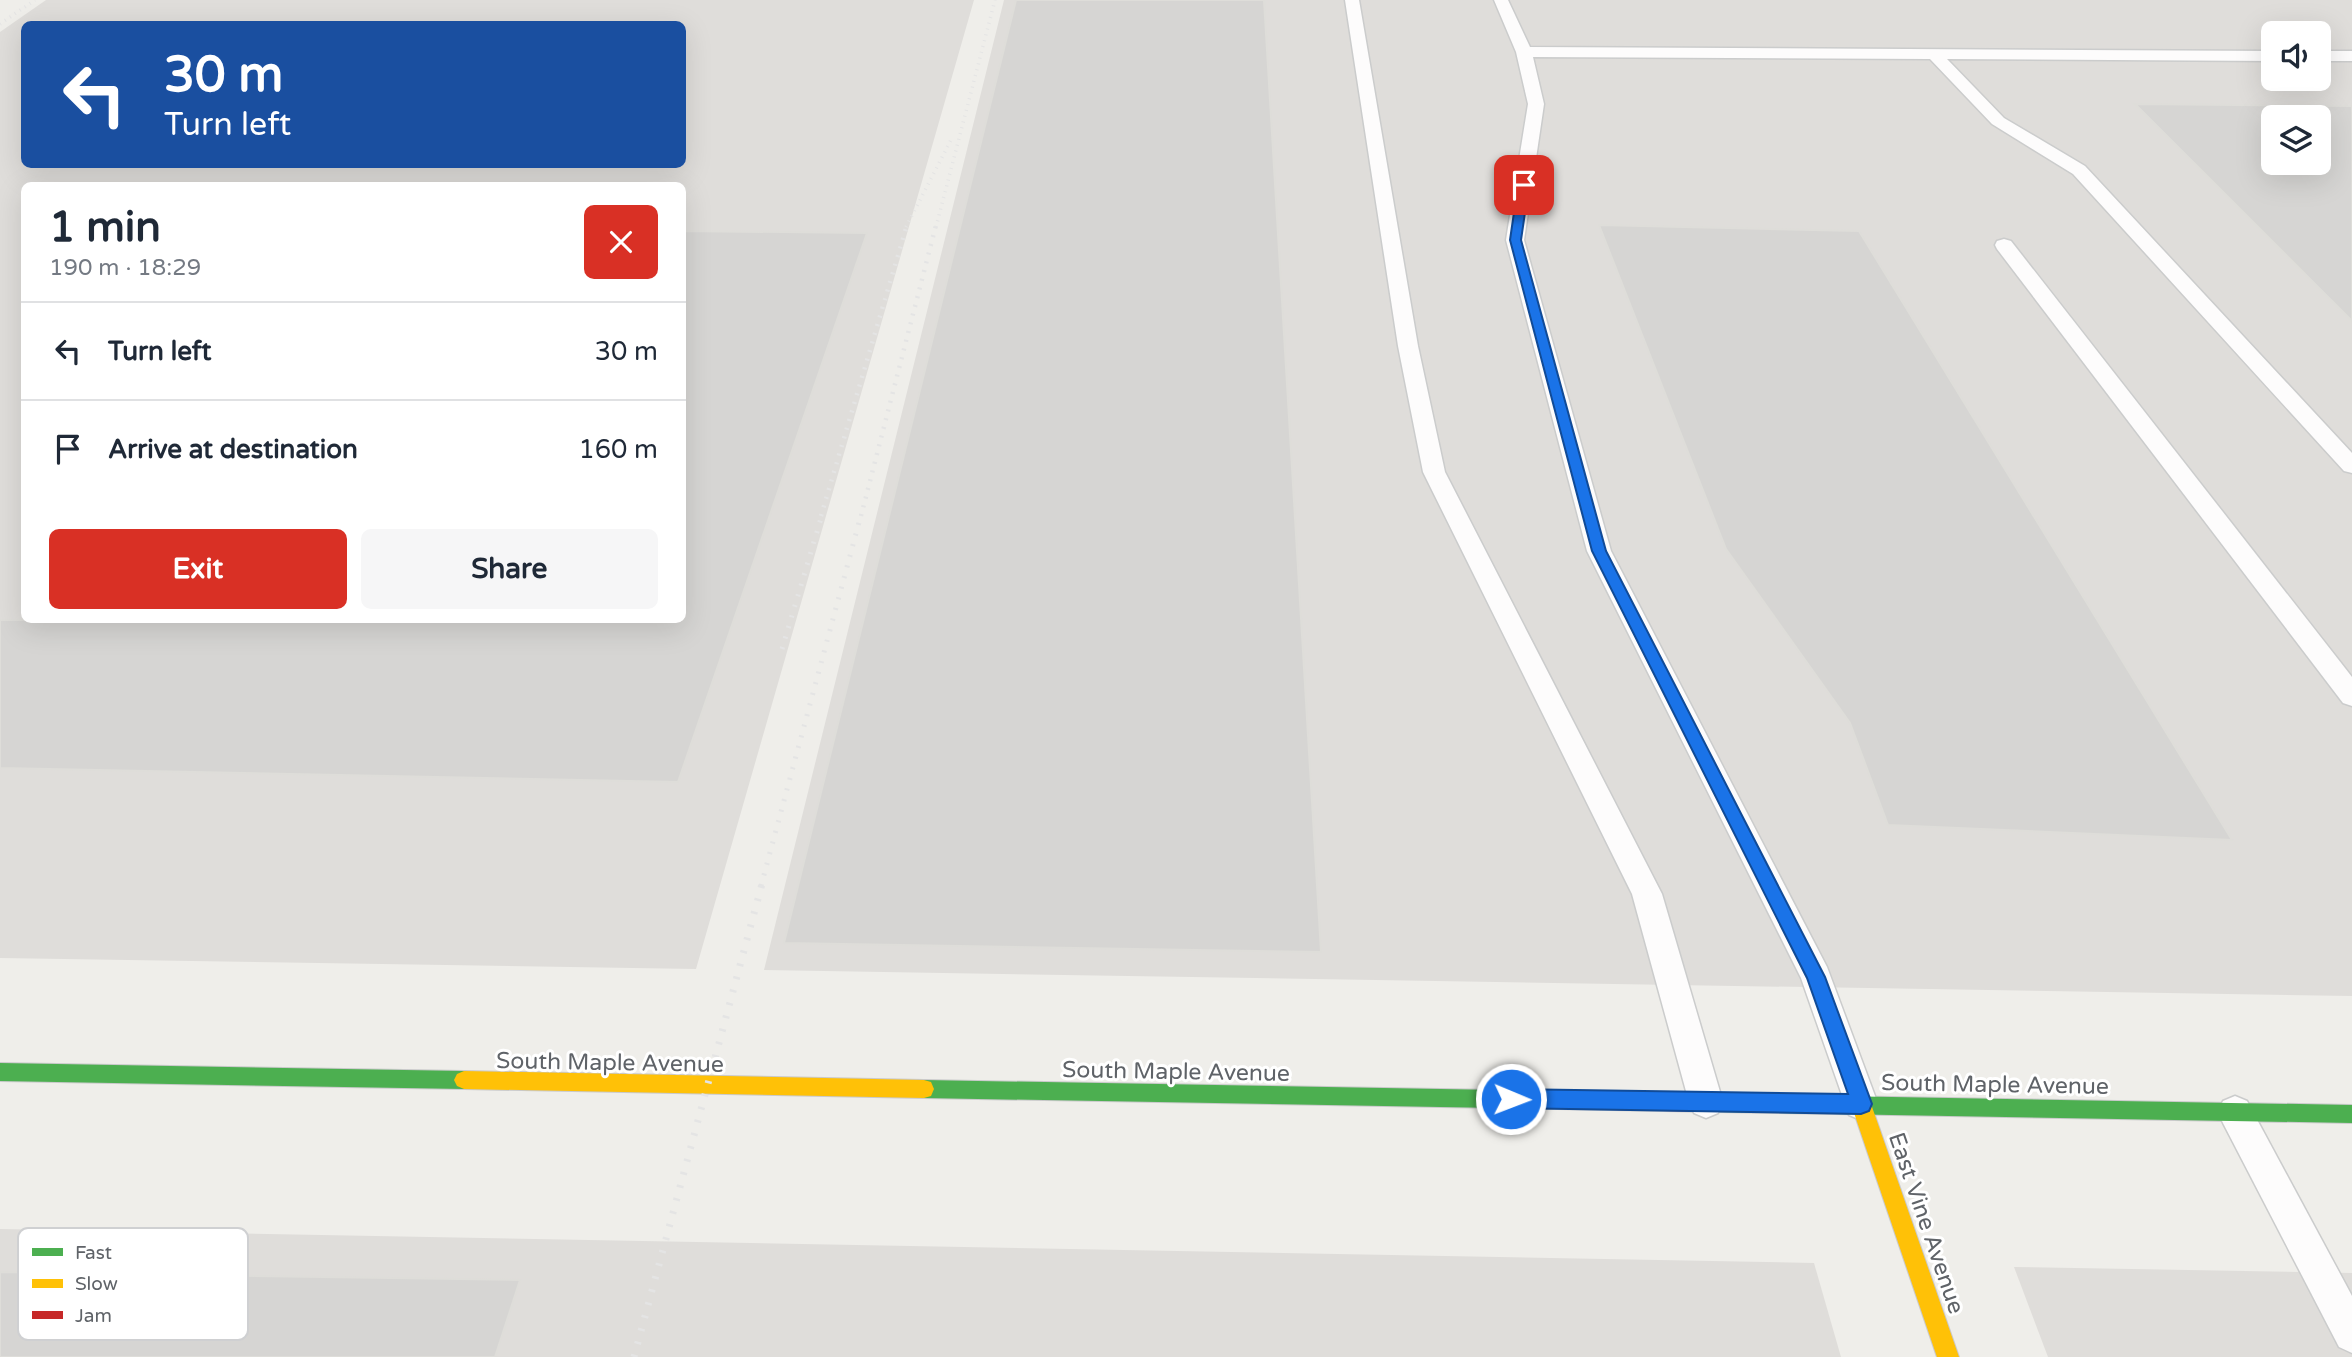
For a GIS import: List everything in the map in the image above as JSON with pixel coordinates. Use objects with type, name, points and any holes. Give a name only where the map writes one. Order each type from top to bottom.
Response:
[{"type":"street","name":"South Maple Avenue","points":[[0,1072],[706,1087],[2352,1114]]},
{"type":"street","name":"East Vine Avenue","points":[[1861,1104],[1948,1357]]},
{"type":"lane","points":[[1352,0],[1408,346],[1434,472],[1647,894],[1706,1102]]},
{"type":"lane","points":[[1501,0],[1524,52],[1536,104],[1515,240],[1599,551],[1816,977],[1861,1104]]},
{"type":"lane","points":[[1524,52],[2261,56]]},
{"type":"lane","points":[[1935,55],[1998,121],[2079,170],[2352,466]]},
{"type":"lane","points":[[2331,56],[2352,56]]},
{"type":"lane","points":[[2004,244],[2352,696]]},
{"type":"lane","points":[[2235,1112],[2352,1334]]},
{"type":"shaded area","points":[[46,0],[974,0],[696,969],[0,958],[0,32]]},
{"type":"shaded area","points":[[1004,0],[2352,0],[2352,996],[764,970]]},
{"type":"shaded area","points":[[0,1229],[18,1229],[18,1340],[248,1340],[248,1234],[1814,1263],[1841,1357],[0,1357]]},
{"type":"shaded area","points":[[2014,1267],[2352,1273],[2352,1357],[2048,1357]]},
{"type":"building","points":[[1016,0],[1264,0],[1321,952],[784,943]]},
{"type":"building","points":[[2135,104],[2261,105],[2261,175],[2331,175],[2331,106],[2352,106],[2352,321]]},
{"type":"building","points":[[1599,225],[1859,231],[2232,840],[1888,825],[1850,723],[1726,549]]},
{"type":"building","points":[[686,231],[867,233],[678,782],[0,768],[0,620],[21,620],[21,623],[686,623]]},
{"type":"building","points":[[0,1272],[18,1272],[18,1340],[248,1340],[248,1276],[520,1280],[495,1357],[0,1357]]},
{"type":"railway","points":[[0,24],[35,0]]},
{"type":"railway","points":[[936,227],[995,0]]},
{"type":"railway","points":[[907,225],[952,138]]},
{"type":"railway","points":[[821,516],[907,225]]},
{"type":"railway","points":[[861,516],[936,225]]},
{"type":"railway","points":[[782,649],[822,515]]},
{"type":"railway","points":[[761,886],[861,515]]},
{"type":"railway","points":[[634,1357],[762,884]]},
{"type":"traffic: fast","points":[[0,1072],[464,1080]]},
{"type":"traffic: fast","points":[[924,1089],[1557,1100]]},
{"type":"traffic: fast","points":[[1717,1103],[2352,1114]]},
{"type":"traffic: slow","points":[[464,1080],[924,1089]]},
{"type":"traffic: slow","points":[[1861,1104],[1948,1357]]},
{"type":"traffic: jam","points":[[1557,1100],[1717,1103]]},
{"type":"route","points":[[1511,1099],[1861,1104],[1816,977],[1599,551],[1515,240],[1524,185]]}]
